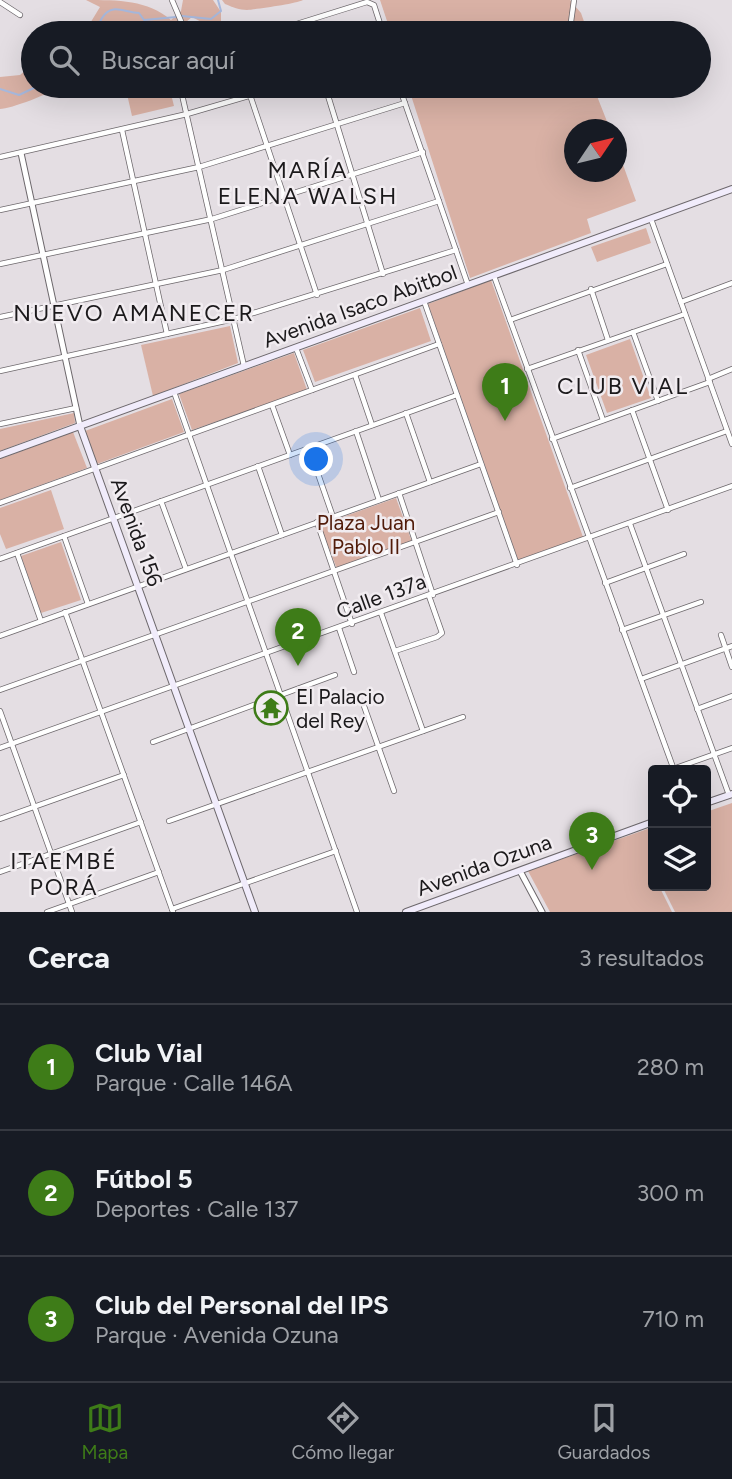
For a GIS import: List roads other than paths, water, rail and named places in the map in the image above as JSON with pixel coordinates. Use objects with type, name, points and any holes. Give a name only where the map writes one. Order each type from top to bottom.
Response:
[{"type":"main road","name":"Avenida Isaco Abitbol","points":[[0,455],[732,189]]},
{"type":"main road","name":"Avenida 156","points":[[80,426],[255,912]]},
{"type":"main road","points":[[711,801],[730,794]]},
{"type":"main road","name":"Avenida Ozuna","points":[[406,912],[648,824]]},
{"type":"street","points":[[172,0],[181,21]]},
{"type":"street","points":[[571,21],[574,0]]},
{"type":"street","points":[[0,2],[20,15]]},
{"type":"street","points":[[308,21],[367,2],[374,5],[379,21]]},
{"type":"street","points":[[183,98],[244,366]]},
{"type":"street","points":[[0,157],[122,130],[244,98]]},
{"type":"street","points":[[252,98],[317,295]]},
{"type":"street","points":[[328,98],[383,274]]},
{"type":"street","points":[[403,98],[468,285]]},
{"type":"street","points":[[0,210],[135,183],[199,167],[268,148],[405,103]]},
{"type":"street","points":[[122,130],[167,334]]},
{"type":"street","points":[[0,264],[212,219],[423,152]]},
{"type":"street","name":"Avenida 156","points":[[21,153],[80,426]]},
{"type":"street","points":[[0,317],[223,270],[439,201]]},
{"type":"street","points":[[651,219],[732,444]]},
{"type":"street","points":[[0,370],[234,319],[456,250]]},
{"type":"street","points":[[510,320],[667,264]]},
{"type":"street","points":[[494,275],[671,765]]},
{"type":"street","points":[[681,302],[732,283]]},
{"type":"street","points":[[591,289],[608,340]]},
{"type":"street","points":[[424,301],[517,565]]},
{"type":"street","points":[[527,369],[685,314]]},
{"type":"street","points":[[633,332],[658,401]]},
{"type":"street","points":[[0,503],[439,344]]},
{"type":"street","points":[[296,348],[312,390]]},
{"type":"street","points":[[578,350],[603,421]]},
{"type":"street","points":[[552,439],[658,401],[732,369]]},
{"type":"street","points":[[355,374],[372,425]]},
{"type":"street","points":[[174,392],[357,912]]},
{"type":"street","points":[[0,559],[457,395]]},
{"type":"street","points":[[272,405],[290,455]]},
{"type":"street","points":[[0,424],[76,408]]},
{"type":"street","points":[[632,410],[668,510]]},
{"type":"street","points":[[406,413],[430,482]]},
{"type":"street","points":[[356,431],[379,500]]},
{"type":"street","points":[[569,488],[727,431]]},
{"type":"street","points":[[309,448],[333,517]]},
{"type":"street","points":[[0,636],[481,464]]},
{"type":"street","points":[[258,466],[282,535]]},
{"type":"street","name":"Calle 137a","points":[[0,748],[732,486]]},
{"type":"street","points":[[395,651],[437,638],[442,633],[399,493]]},
{"type":"street","points":[[161,501],[186,569]]},
{"type":"street","points":[[0,690],[499,512]]},
{"type":"street","points":[[317,523],[352,624]]},
{"type":"street","points":[[630,524],[730,794]]},
{"type":"street","points":[[64,536],[88,604]]},
{"type":"street","points":[[17,553],[41,621]]},
{"type":"street","points":[[605,583],[684,554]]},
{"type":"street","points":[[622,630],[701,602]]},
{"type":"street","points":[[65,612],[173,911],[336,850]]},
{"type":"street","points":[[381,613],[423,731]]},
{"type":"street","points":[[339,628],[354,672]]},
{"type":"street","points":[[721,635],[732,667]]},
{"type":"street","points":[[640,679],[732,646]]},
{"type":"street","points":[[153,742],[335,675]]},
{"type":"street","points":[[698,709],[732,696]]},
{"type":"street","points":[[364,706],[394,791]]},
{"type":"street","points":[[0,711],[72,912]]},
{"type":"street","points":[[169,821],[463,717]]},
{"type":"street","points":[[686,765],[732,748]]},
{"type":"street","points":[[0,819],[124,775]]},
{"type":"street","points":[[0,872],[141,822]]},
{"type":"street","points":[[520,871],[542,912]]},
{"type":"street","points":[[47,912],[159,872]]},
{"type":"waterway","points":[[182,16],[211,19],[221,11],[218,0]]},
{"type":"waterway","points":[[100,21],[106,13],[114,9],[139,13],[144,20],[176,17]]},
{"type":"waterway","points":[[0,89],[21,94]]},
{"type":"place","name":"Club Vial","points":[[505,421]]},
{"type":"place","name":"Fútbol 5","points":[[298,666]]},
{"type":"place","name":"El Palacio del Rey","points":[[271,708]]},
{"type":"place","name":"Club del Personal del IPS","points":[[592,870]]},
{"type":"district","name":"MARÍA ELENA WALSH","points":[[308,183]]},
{"type":"district","name":"NUEVO AMANECER","points":[[134,313]]},
{"type":"district","name":"CLUB VIAL","points":[[623,386]]},
{"type":"district","name":"ITAEMBÉ PORÁ","points":[[64,874]]},
{"type":"park label","name":"Plaza Juan Pablo II","points":[[366,534]]}]
